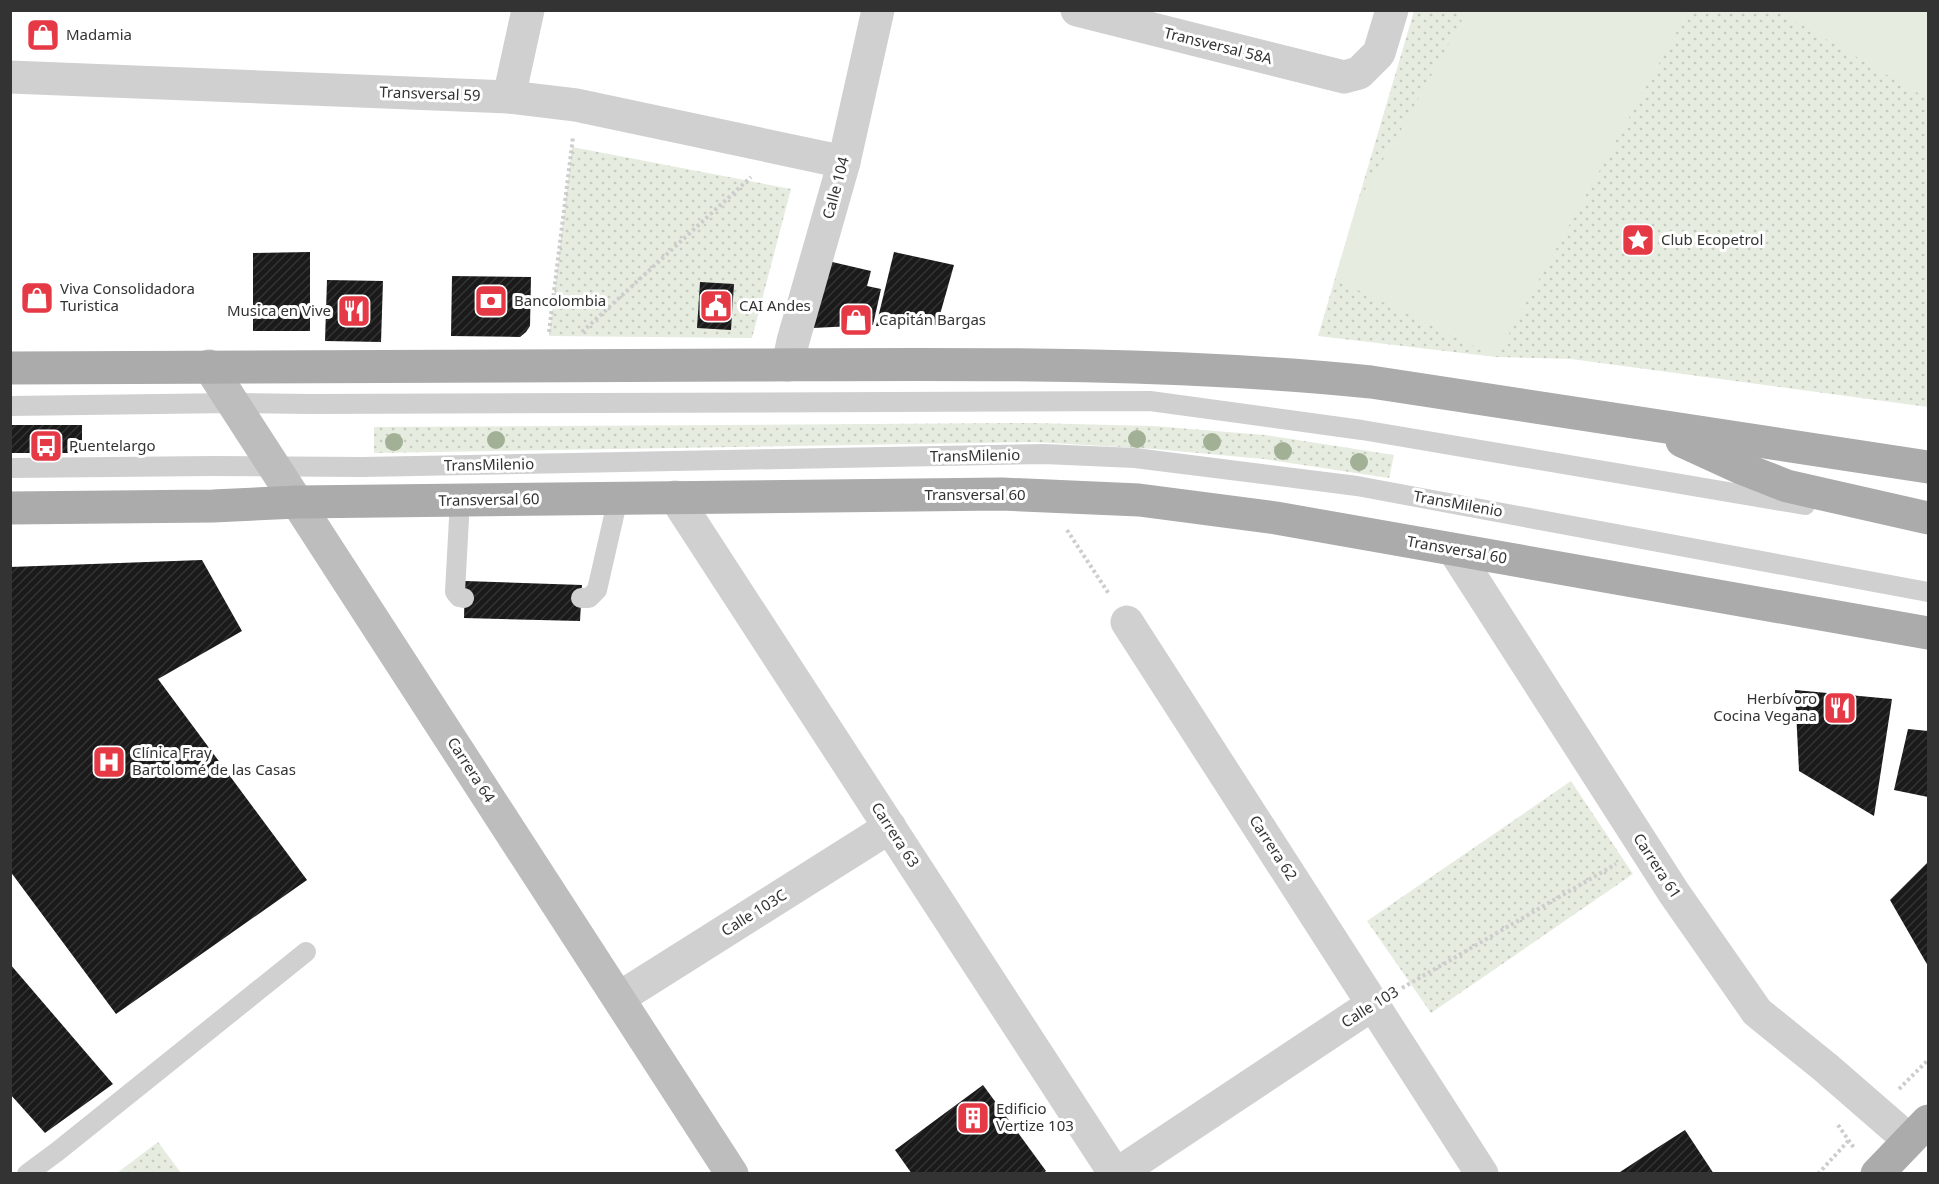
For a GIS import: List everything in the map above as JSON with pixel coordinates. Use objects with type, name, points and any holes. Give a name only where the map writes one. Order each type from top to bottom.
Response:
[{"type":"main road","points":[[10,368],[1063,365],[1294,374],[1371,382],[1929,467]]},
{"type":"main road","points":[[1637,423],[1668,434],[1763,478],[1834,504],[1929,518]]},
{"type":"main road","name":"Transversal 60","points":[[10,508],[213,506],[297,502],[1002,494],[1139,500],[1276,518],[1929,633]]},
{"type":"main road","points":[[1876,1173],[1919,1130]]},
{"type":"street","points":[[509,98],[528,10]]},
{"type":"street","name":"Calle 104","points":[[788,365],[844,162],[878,10]]},
{"type":"street","name":"Transversal 58A","points":[[1077,10],[1344,77],[1359,74],[1379,53],[1392,10]]},
{"type":"street","name":"Transversal 59","points":[[10,77],[509,98],[576,105],[844,162]]},
{"type":"street","name":"Carrera 64","points":[[209,366],[732,1173]]},
{"type":"street","name":"Carrera 63","points":[[675,497],[1116,1173]]},
{"type":"street","name":"Carrera 61","points":[[1454,550],[1674,893],[1757,1012],[1825,1067],[1919,1130]]},
{"type":"street","name":"Carrera 62","points":[[1127,622],[1482,1173]]},
{"type":"street","name":"Calle 103C","points":[[619,998],[890,827]]},
{"type":"street","name":"Calle 103","points":[[1116,1173],[1373,1004]]},
{"type":"lane","points":[[10,406],[233,403],[1150,401],[1362,430],[1834,504],[1929,530]]},
{"type":"lane","name":"TransMilenio","points":[[10,468],[374,467],[1044,454],[1135,458],[1357,486],[1929,592]]},
{"type":"lane","points":[[581,598],[589,598],[597,590],[618,498]]},
{"type":"lane","points":[[460,500],[455,592],[459,597],[464,598]]},
{"type":"lane","points":[[27,1173],[58,1151],[306,952]]},
{"type":"path","points":[[549,336],[576,105]]},
{"type":"path","points":[[581,333],[782,149]]},
{"type":"path","points":[[1063,523],[1127,622]]},
{"type":"path","name":"Calle 103","points":[[1373,1004],[1622,860]]},
{"type":"shaded area","name":"Club Ecopetrol","points":[[1414,11],[1928,11],[1928,407],[1571,359],[1496,357],[1318,336]]},
{"type":"shaded area","points":[[1467,11],[1677,11],[1686,15],[1496,357],[1335,279],[1358,201],[1401,130]]},
{"type":"shaded area","points":[[1778,11],[1928,11],[1928,99]]},
{"type":"shaded area","points":[[572,147],[791,189],[752,338],[549,336]]},
{"type":"shaded area","points":[[1032,423],[1153,426],[1265,435],[1394,455],[1389,478],[1264,459],[1154,449],[1034,442],[374,453],[374,427]]},
{"type":"shaded area","points":[[1571,781],[1633,874],[1431,1013],[1367,921]]},
{"type":"shaded area","points":[[158,1142],[181,1173],[117,1173]]},
{"type":"building","points":[[310,252],[310,331],[253,331],[253,253]]},
{"type":"building","points":[[894,252],[954,265],[937,325],[876,326]]},
{"type":"building","points":[[828,261],[871,271],[867,286],[881,289],[873,325],[813,328]]},
{"type":"building","name":"Bancolombia","points":[[452,276],[531,277],[530,326],[526,332],[520,337],[451,336]]},
{"type":"building","name":"Musica en Vive","points":[[327,280],[383,281],[381,342],[325,341]]},
{"type":"building","name":"CAI Andes","points":[[700,282],[734,284],[731,330],[697,328]]},
{"type":"building","name":"Puentelargo","points":[[10,425],[82,425],[82,453],[10,453]]},
{"type":"building","name":"Clínica Fray Bartolomé de las Casas","points":[[202,560],[242,631],[158,679],[307,880],[116,1014],[10,871],[10,567]]},
{"type":"building","points":[[465,581],[582,585],[580,621],[464,618]]},
{"type":"building","points":[[1795,690],[1892,699],[1874,816],[1799,771]]},
{"type":"building","points":[[1908,729],[1928,731],[1928,797],[1894,790]]},
{"type":"building","points":[[1928,862],[1928,966],[1890,900]]},
{"type":"building","points":[[10,964],[113,1084],[45,1133],[10,1094]]},
{"type":"building","name":"Edificio Vertize 103","points":[[983,1085],[1046,1171],[1042,1174],[912,1174],[895,1150]]},
{"type":"building","points":[[1685,1130],[1714,1174],[1617,1174],[1649,1153]]},
{"type":"place","name":"Madamia","points":[[43,35]]},
{"type":"place","name":"Club Ecopetrol","points":[[1638,240]]},
{"type":"place","name":"Viva Consolidadora Turistica","points":[[37,298]]},
{"type":"place","name":"Bancolombia","points":[[491,301]]},
{"type":"place","name":"CAI Andes","points":[[716,306]]},
{"type":"place","name":"Musica en Vive","points":[[354,311]]},
{"type":"place","name":"Capitán Bargas","points":[[856,320]]},
{"type":"place","name":"Puentelargo","points":[[46,446]]},
{"type":"place","name":"Herbívoro Cocina Vegana","points":[[1840,708]]},
{"type":"place","name":"Clínica Fray Bartolomé de las Casas","points":[[109,762]]},
{"type":"place","name":"Edificio Vertize 103","points":[[973,1118]]}]
